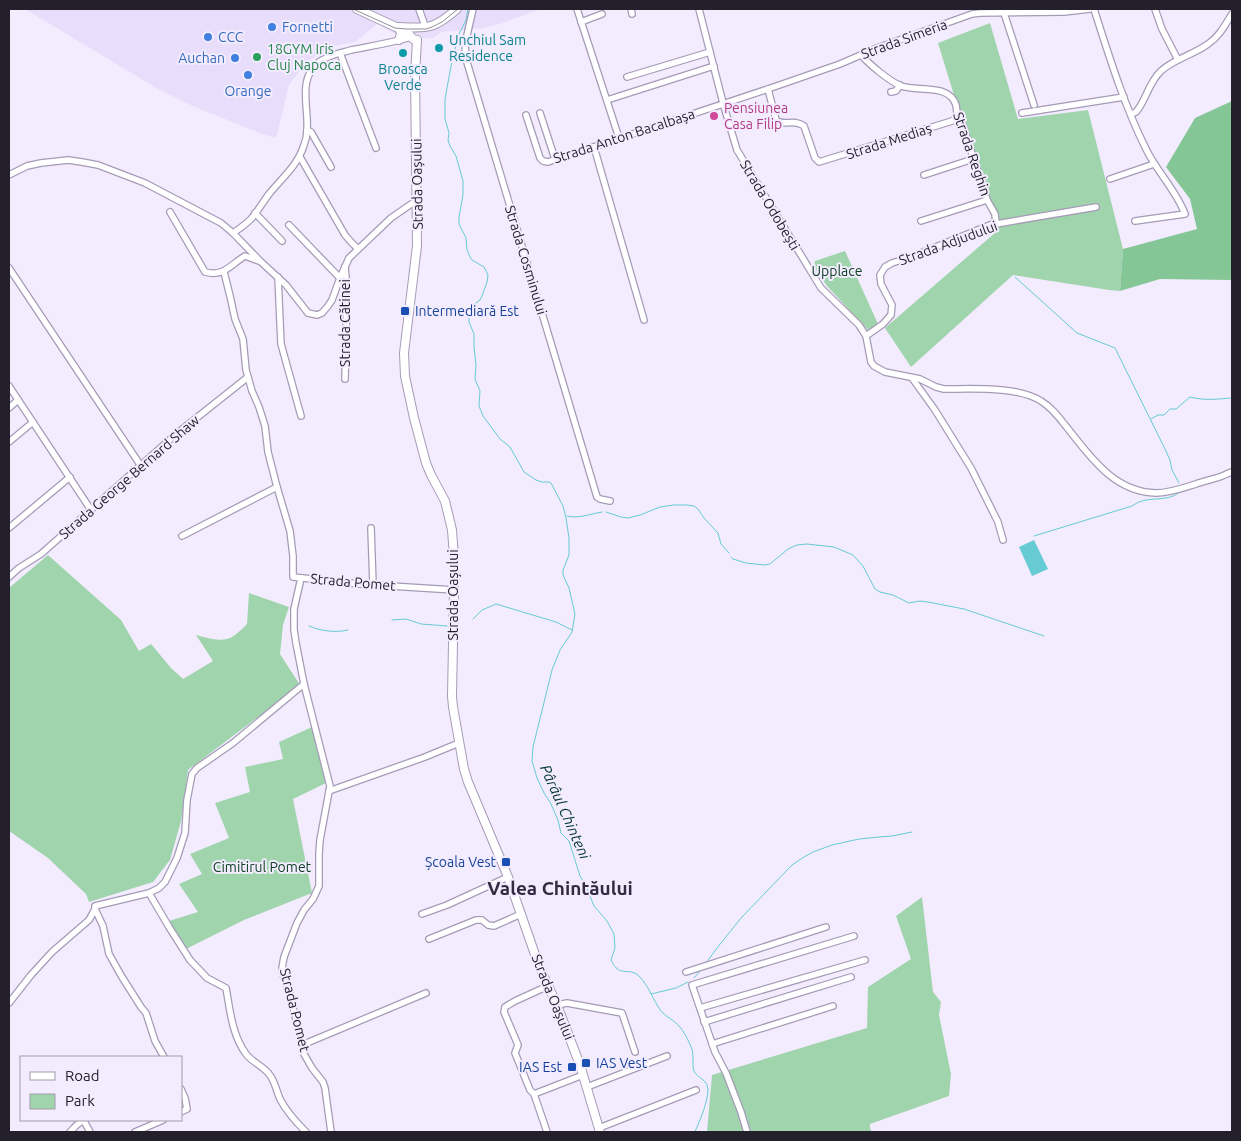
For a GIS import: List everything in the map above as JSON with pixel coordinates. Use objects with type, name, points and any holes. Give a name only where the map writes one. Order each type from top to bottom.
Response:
[{"type":"main road","points":[[356,9],[415,34],[441,22],[455,10]]},
{"type":"main road","points":[[398,28],[402,34],[399,40]]},
{"type":"main road","name":"Strada Oașului","points":[[415,34],[417,246],[404,353],[405,376],[426,463],[445,501],[452,530],[454,557],[452,696],[459,743],[468,782],[508,877],[539,966],[557,1004],[583,1075],[600,1130]]},
{"type":"street","points":[[233,233],[249,221],[300,157],[308,130],[305,97],[312,68],[324,58],[399,40],[415,34],[424,20],[419,9]]},
{"type":"street","name":"Strada Cosminului","points":[[473,9],[464,49],[465,56],[597,498],[610,502]]},
{"type":"street","points":[[577,9],[619,138]]},
{"type":"street","name":"Strada Odobești","points":[[699,9],[737,150],[821,288],[858,325],[866,336],[871,362],[874,366],[885,372],[920,379],[944,389],[998,390],[1029,395],[1041,400],[1056,413],[1097,464],[1116,480],[1140,490],[1155,493],[1168,492],[1232,472]]},
{"type":"street","points":[[1092,9],[1124,97],[1146,149],[1154,164],[1178,198],[1185,214],[1135,221]]},
{"type":"street","name":"Strada Simeria","points":[[723,103],[768,89],[972,14],[1092,9]]},
{"type":"street","points":[[1155,9],[1162,30],[1178,60]]},
{"type":"street","points":[[1006,12],[1034,105]]},
{"type":"street","points":[[582,22],[602,14]]},
{"type":"street","points":[[1131,114],[1139,108],[1153,80],[1160,72],[1216,38],[1232,14]]},
{"type":"street","points":[[627,77],[710,52]]},
{"type":"street","points":[[340,53],[376,148]]},
{"type":"street","name":"Strada Reghin","points":[[861,55],[866,61],[900,86],[950,95],[954,101],[957,117],[962,123],[987,200],[995,214],[996,224]]},
{"type":"street","points":[[607,100],[714,66]]},
{"type":"street","points":[[891,92],[896,91],[900,86]]},
{"type":"street","name":"Strada Mediaș","points":[[768,89],[776,120],[781,123],[800,123],[804,126],[815,158],[819,162],[952,121],[957,117]]},
{"type":"street","points":[[1022,113],[1124,97]]},
{"type":"street","name":"Strada Anton Bacalbașa","points":[[526,115],[540,158],[545,162],[723,103]]},
{"type":"street","points":[[540,113],[555,160]]},
{"type":"street","points":[[308,130],[331,167]]},
{"type":"street","points":[[594,147],[644,320]]},
{"type":"street","points":[[300,157],[345,235],[358,250]]},
{"type":"street","points":[[924,174],[973,159]]},
{"type":"street","points":[[9,175],[27,166],[58,160],[98,165],[145,183],[221,223],[278,277],[308,313],[312,315],[322,312],[332,300],[349,258],[391,218],[417,200]]},
{"type":"street","points":[[1110,179],[1154,164]]},
{"type":"street","points":[[921,221],[987,200]]},
{"type":"street","name":"Strada Adjudului","points":[[866,336],[891,316],[892,305],[881,284],[880,274],[885,267],[892,263],[990,225],[1096,207]]},
{"type":"street","points":[[170,212],[205,272],[212,274],[224,272],[246,256],[260,262]]},
{"type":"street","points":[[255,213],[282,241]]},
{"type":"street","points":[[289,225],[340,278]]},
{"type":"street","name":"Strada Cătinei","points":[[345,266],[347,288],[345,379]]},
{"type":"street","points":[[9,268],[141,466]]},
{"type":"street","points":[[224,272],[235,319],[243,338],[246,370],[265,426],[268,452],[290,531],[293,576],[301,578]]},
{"type":"street","points":[[278,277],[281,344],[301,416]]},
{"type":"street","name":"Strada George Bernard Shaw","points":[[9,577],[18,568],[41,554],[175,435],[248,377]]},
{"type":"street","points":[[912,378],[935,410],[971,468],[998,522],[1003,540]]},
{"type":"street","points":[[9,386],[91,510]]},
{"type":"street","points":[[9,408],[18,400]]},
{"type":"street","points":[[9,442],[33,422]]},
{"type":"street","points":[[9,528],[70,477]]},
{"type":"street","points":[[182,536],[277,487]]},
{"type":"street","points":[[371,528],[373,585]]},
{"type":"street","name":"Strada Pomet","points":[[331,1132],[325,1088],[323,1082],[308,1061],[302,1045],[282,968],[284,957],[297,923],[319,886],[320,840],[330,786],[304,684],[296,643],[294,609],[301,578],[454,590]]},
{"type":"street","points":[[9,1003],[52,952],[89,920],[95,906],[149,893],[159,888],[165,882],[177,858],[185,832],[188,793],[194,770],[233,743],[304,684]]},
{"type":"street","points":[[329,791],[459,743]]},
{"type":"street","points":[[422,914],[447,905],[508,877]]},
{"type":"street","points":[[149,893],[158,911],[190,960],[207,978],[226,988],[232,1022],[242,1047],[247,1056],[270,1075],[290,1115],[306,1132]]},
{"type":"street","points":[[95,909],[103,926],[109,954],[136,1000],[146,1013],[155,1041],[163,1056]]},
{"type":"street","points":[[429,940],[476,920],[482,920],[492,926],[521,914]]},
{"type":"street","points":[[686,972],[826,927]]},
{"type":"street","points":[[746,1132],[741,1112],[726,1073],[715,1052],[692,985],[854,936]]},
{"type":"street","points":[[700,1008],[865,960]]},
{"type":"street","points":[[704,1022],[851,977]]},
{"type":"street","points":[[547,1132],[534,1094],[530,1090],[515,1053],[518,1044],[504,1007],[548,986]]},
{"type":"street","points":[[302,1045],[426,993]]},
{"type":"street","points":[[557,1004],[566,1002],[622,1013],[635,1052]]},
{"type":"street","points":[[712,1044],[834,1006]]},
{"type":"street","points":[[587,1087],[667,1056]]},
{"type":"street","points":[[534,1094],[583,1075]]},
{"type":"street","points":[[600,1130],[696,1090]]},
{"type":"street","points":[[182,1091],[187,1109],[182,1112]]},
{"type":"street","points":[[70,1132],[80,1122],[84,1121],[90,1132]]},
{"type":"street","points":[[135,1132],[161,1121]]},
{"type":"shaded area","points":[[25,9],[540,9],[503,23],[484,28],[442,32],[433,38],[413,39],[397,35],[377,24],[355,42],[338,45],[320,52],[303,66],[289,85],[276,138],[195,107],[158,89]]},
{"type":"green space","points":[[990,23],[1018,119],[1088,110],[1123,249],[1120,291],[1013,275],[911,367],[885,328],[996,232],[938,43]]},
{"type":"green space","points":[[1232,101],[1232,280],[1160,279],[1120,291],[1123,249],[1197,229],[1190,199],[1166,167],[1195,118]]},
{"type":"green space","name":"Upplace","points":[[845,251],[878,324],[868,330],[827,286],[814,267],[815,261]]},
{"type":"green space","points":[[48,555],[121,620],[139,651],[151,644],[183,679],[213,661],[196,635],[216,640],[231,638],[247,624],[249,593],[289,607],[283,625],[280,654],[300,685],[188,770],[181,821],[170,860],[153,882],[89,902],[86,894],[48,858],[9,831],[9,588]]},
{"type":"green space","name":"Cimitirul Pomet","points":[[312,727],[326,783],[293,799],[312,893],[244,920],[186,949],[169,921],[198,912],[179,884],[202,874],[190,854],[229,838],[215,803],[250,792],[245,767],[283,759],[279,742]]},
{"type":"green space","points":[[922,897],[933,992],[941,1002],[939,1015],[951,1074],[949,1096],[870,1124],[872,1132],[707,1132],[712,1075],[867,1028],[868,987],[911,959],[896,916]]},
{"type":"water","points":[[1034,540],[1048,569],[1032,576],[1019,547]]},
{"type":"waterway","name":"Pârâul Chinteni","points":[[468,9],[452,61],[445,99],[445,119],[449,133],[448,140],[456,156],[463,181],[459,224],[466,238],[470,257],[484,267],[488,275],[482,296],[472,306],[469,318],[474,334],[475,379],[480,391],[479,406],[483,416],[500,439],[510,447],[524,472],[536,480],[551,483],[563,506],[569,538],[569,555],[563,575],[569,588],[575,614],[572,632],[560,650],[552,670],[533,747],[532,761],[537,778],[558,820],[561,833],[569,841],[580,876],[594,906],[607,921],[614,934],[615,948],[611,960],[614,966],[621,971],[635,973],[639,976],[646,984],[661,1011],[681,1028],[691,1046],[694,1071],[706,1083],[708,1089],[705,1106],[695,1132]]},
{"type":"waterway","points":[[1015,277],[1077,333],[1115,348],[1165,449],[1172,470],[1179,483]]},
{"type":"waterway","points":[[1151,419],[1158,415],[1164,415],[1170,409],[1176,409],[1190,397],[1206,399],[1232,398]]},
{"type":"waterway","points":[[1034,536],[1132,506],[1144,500],[1169,498],[1180,492]]},
{"type":"waterway","points":[[606,512],[628,518],[660,507],[674,505],[694,506],[718,533],[721,544],[729,553]]},
{"type":"waterway","points":[[567,516],[580,517],[602,512]]},
{"type":"waterway","points":[[731,557],[746,563],[764,565],[770,564],[788,549],[797,545],[807,544],[834,547],[853,555],[863,566],[875,589],[880,592],[893,595],[909,603],[920,601],[964,609],[1044,636]]},
{"type":"waterway","points":[[473,619],[482,610],[496,604],[556,622],[572,630]]},
{"type":"waterway","points":[[392,620],[406,619],[421,624],[447,626]]},
{"type":"waterway","points":[[309,626],[328,631],[348,630]]},
{"type":"waterway","points":[[706,963],[741,918],[792,865],[804,857],[832,845],[859,839],[912,832]]},
{"type":"waterway","points":[[694,978],[701,970]]},
{"type":"waterway","points":[[651,994],[676,988],[688,982]]},
{"type":"tram line","points":[[353,9],[395,28],[406,29],[426,29],[432,27],[442,22],[458,9]]},
{"type":"place","name":"Fornetti","points":[[272,27]]},
{"type":"place","name":"CCC","points":[[208,37]]},
{"type":"place","name":"Unchiul Sam Residence","points":[[439,48]]},
{"type":"place","name":"Broasca Verde","points":[[403,53]]},
{"type":"place","name":"18GYM Iris Cluj Napoca","points":[[257,57]]},
{"type":"place","name":"Auchan","points":[[235,58]]},
{"type":"place","name":"Orange","points":[[248,75]]},
{"type":"place","name":"Pensiunea Casa Filip","points":[[714,116]]},
{"type":"place","name":"Intermediară Est","points":[[405,311]]},
{"type":"place","name":"Școala Vest","points":[[506,862]]},
{"type":"place","name":"IAS Vest","points":[[586,1063]]},
{"type":"place","name":"IAS Est","points":[[572,1067]]},
{"type":"district","name":"Valea Chintăului","points":[[560,888]]}]
